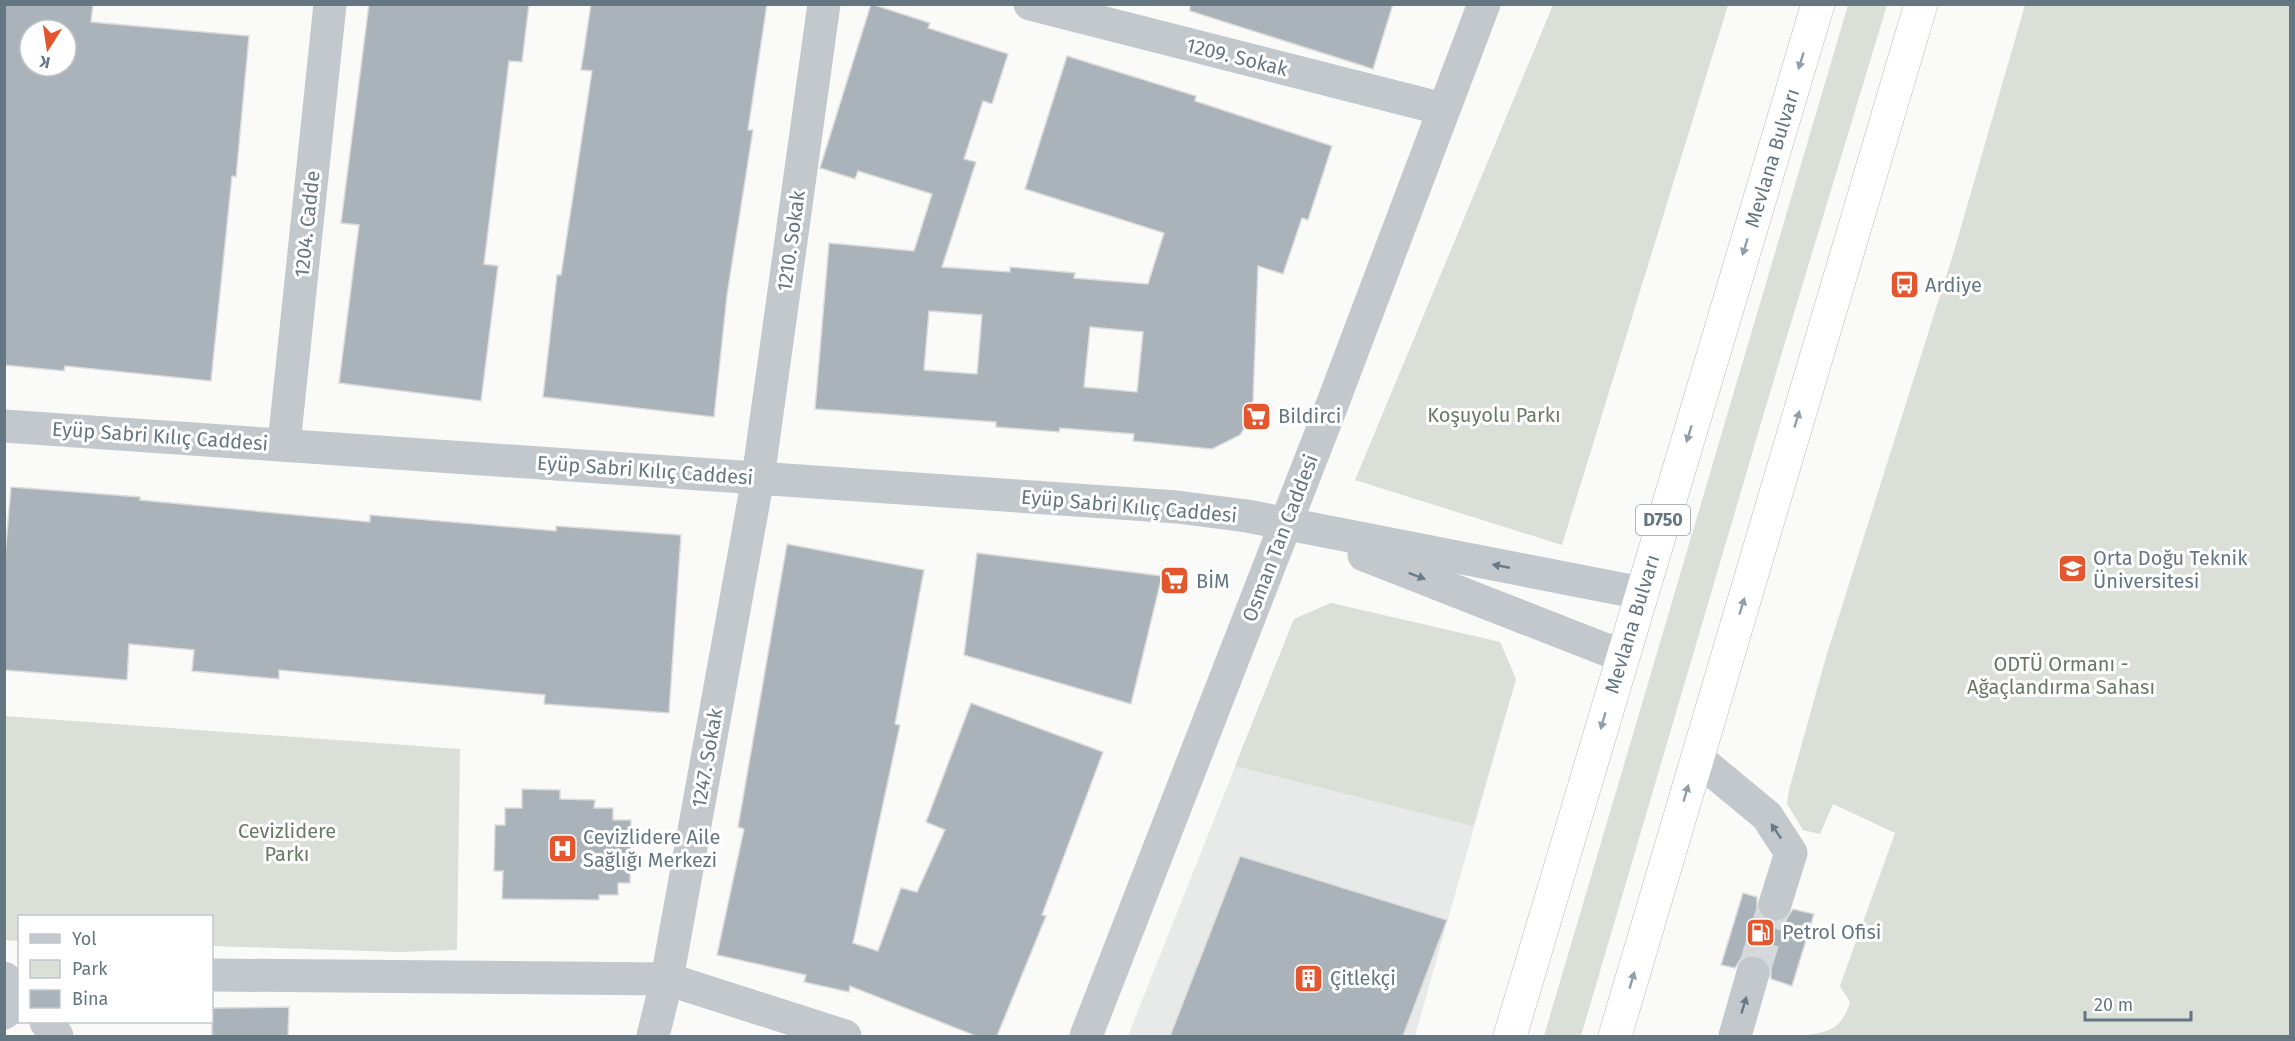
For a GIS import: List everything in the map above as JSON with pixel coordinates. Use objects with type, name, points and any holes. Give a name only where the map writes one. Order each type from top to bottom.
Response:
[{"type":"highway","name":"Mevlana Bulvarı","points":[[1510,1036],[1818,4]]},
{"type":"highway","points":[[1615,1036],[1921,4]]},
{"type":"street","name":"1204. Cadde","points":[[284,444],[330,4]]},
{"type":"street","name":"1210. Sokak","points":[[758,478],[824,4]]},
{"type":"street","name":"1209. Sokak","points":[[1030,4],[1443,109]]},
{"type":"street","name":"Osman Tan Caddesi","points":[[1086,1036],[1332,405],[1484,4]]},
{"type":"street","name":"Eyüp Sabri Kılıç Caddesi","points":[[4,426],[1177,507],[1284,524],[1641,593]]},
{"type":"street","name":"1247. Sokak","points":[[653,1036],[668,979],[758,478]]},
{"type":"street","name":"Eyüp Sabri Kılıç Caddesi","points":[[1284,524],[1622,656]]},
{"type":"street","points":[[1534,621],[1549,614],[1557,603],[1559,588],[1551,576]]},
{"type":"street","points":[[1697,758],[1767,816],[1791,853],[1775,903]]},
{"type":"street","points":[[1734,1036],[1753,974]]},
{"type":"street","points":[[213,975],[668,979],[845,1036]]},
{"type":"street","points":[[4,978],[18,988]]},
{"type":"street","points":[[4,1013],[18,1003]]},
{"type":"street","points":[[47,1023],[57,1036]]},
{"type":"shaded area","points":[[1331,603],[1500,642],[1516,679],[1415,1036],[1128,1036],[1294,619]]},
{"type":"green space","name":"Koşuyolu Parkı","points":[[1553,5],[1728,5],[1562,545],[1355,480]]},
{"type":"green space","points":[[1848,5],[1887,5],[1774,379],[1581,1036],[1544,1036]]},
{"type":"green space","name":"ODTÜ Ormanı - Ağaçlandırma Sahası","points":[[2025,5],[2290,5],[2290,1036],[1801,1036],[1832,1028],[1838,1024],[1846,1012],[1850,1002],[1840,986],[1895,833],[1833,804],[1820,834],[1803,830],[1787,804],[1789,790],[1826,657],[1955,248]]},
{"type":"green space","points":[[1331,603],[1500,642],[1516,679],[1473,826],[1235,766],[1294,619]]},
{"type":"green space","name":"Cevizlidere Parkı","points":[[5,716],[460,749],[457,950],[399,952],[213,946],[213,915],[18,915],[18,941],[5,940]]},
{"type":"building","points":[[4,4],[93,4],[91,22],[249,36],[236,177],[232,176],[211,381],[65,366],[64,371],[4,365]]},
{"type":"building","points":[[369,4],[529,4],[522,62],[509,61],[484,264],[498,266],[481,401],[339,383],[359,225],[341,223]]},
{"type":"building","points":[[591,4],[767,4],[748,130],[753,130],[727,295],[714,417],[543,397],[557,275],[561,275],[592,71],[581,70]]},
{"type":"building","points":[[871,4],[930,23],[928,28],[1008,54],[992,104],[983,101],[964,159],[976,162],[942,267],[1010,272],[1010,267],[1075,273],[1074,278],[1148,284],[1164,233],[1025,189],[1067,56],[1196,96],[1195,101],[1332,146],[1308,220],[1302,218],[1283,274],[1258,266],[1253,401],[1247,424],[1240,435],[1212,449],[1133,441],[1134,434],[1060,428],[1059,432],[996,427],[996,422],[815,409],[829,243],[914,251],[932,194],[858,171],[855,179],[820,168]],"holes":[[[929,311],[982,315],[977,374],[924,370]],[[1090,327],[1143,332],[1137,392],[1084,387]]]},
{"type":"building","points":[[1190,4],[1393,4],[1373,69],[1190,11]]},
{"type":"building","points":[[11,487],[140,497],[140,500],[370,522],[370,515],[556,531],[556,526],[681,535],[669,713],[544,704],[545,695],[279,670],[279,679],[192,671],[194,650],[129,644],[127,680],[4,670],[4,568]]},
{"type":"building","points":[[787,544],[924,570],[895,724],[900,725],[853,943],[878,951],[901,888],[917,892],[945,830],[926,822],[971,703],[1103,752],[1042,915],[1046,916],[997,1036],[976,1036],[850,986],[849,992],[804,982],[806,975],[717,955],[744,829],[738,827]]},
{"type":"building","points":[[977,553],[1162,576],[1131,704],[964,655]]},
{"type":"building","name":"Cevizlidere Aile Sağlığı Merkezi","points":[[522,789],[560,790],[560,799],[595,800],[594,808],[613,808],[613,820],[631,820],[630,883],[618,883],[618,895],[599,895],[599,900],[502,899],[503,871],[494,871],[495,825],[505,825],[505,808],[522,808]]},
{"type":"building","name":"Çitlekçi","points":[[1240,856],[1447,920],[1403,1036],[1170,1036]]},
{"type":"building","points":[[1743,893],[1757,897],[1757,909],[1762,917],[1770,922],[1779,922],[1787,918],[1793,909],[1814,914],[1792,986],[1771,979],[1771,968],[1759,955],[1748,955],[1740,960],[1735,968],[1721,965]]},
{"type":"building","points":[[289,1007],[288,1036],[212,1036],[213,1008]]},
{"type":"tunnel","points":[[1753,973],[1775,904]]},
{"type":"place","name":"Ardiye","points":[[1904,285]]},
{"type":"place","name":"Bildirci","points":[[1257,416]]},
{"type":"place","name":"Orta Doğu Teknik Üniversitesi","points":[[2072,569]]},
{"type":"place","name":"BİM","points":[[1175,581]]},
{"type":"place","name":"Cevizlidere Aile Sağlığı Merkezi","points":[[562,848]]},
{"type":"place","name":"Petrol Ofisi","points":[[1761,932]]},
{"type":"place","name":"Çitlekçi","points":[[1309,978]]}]
